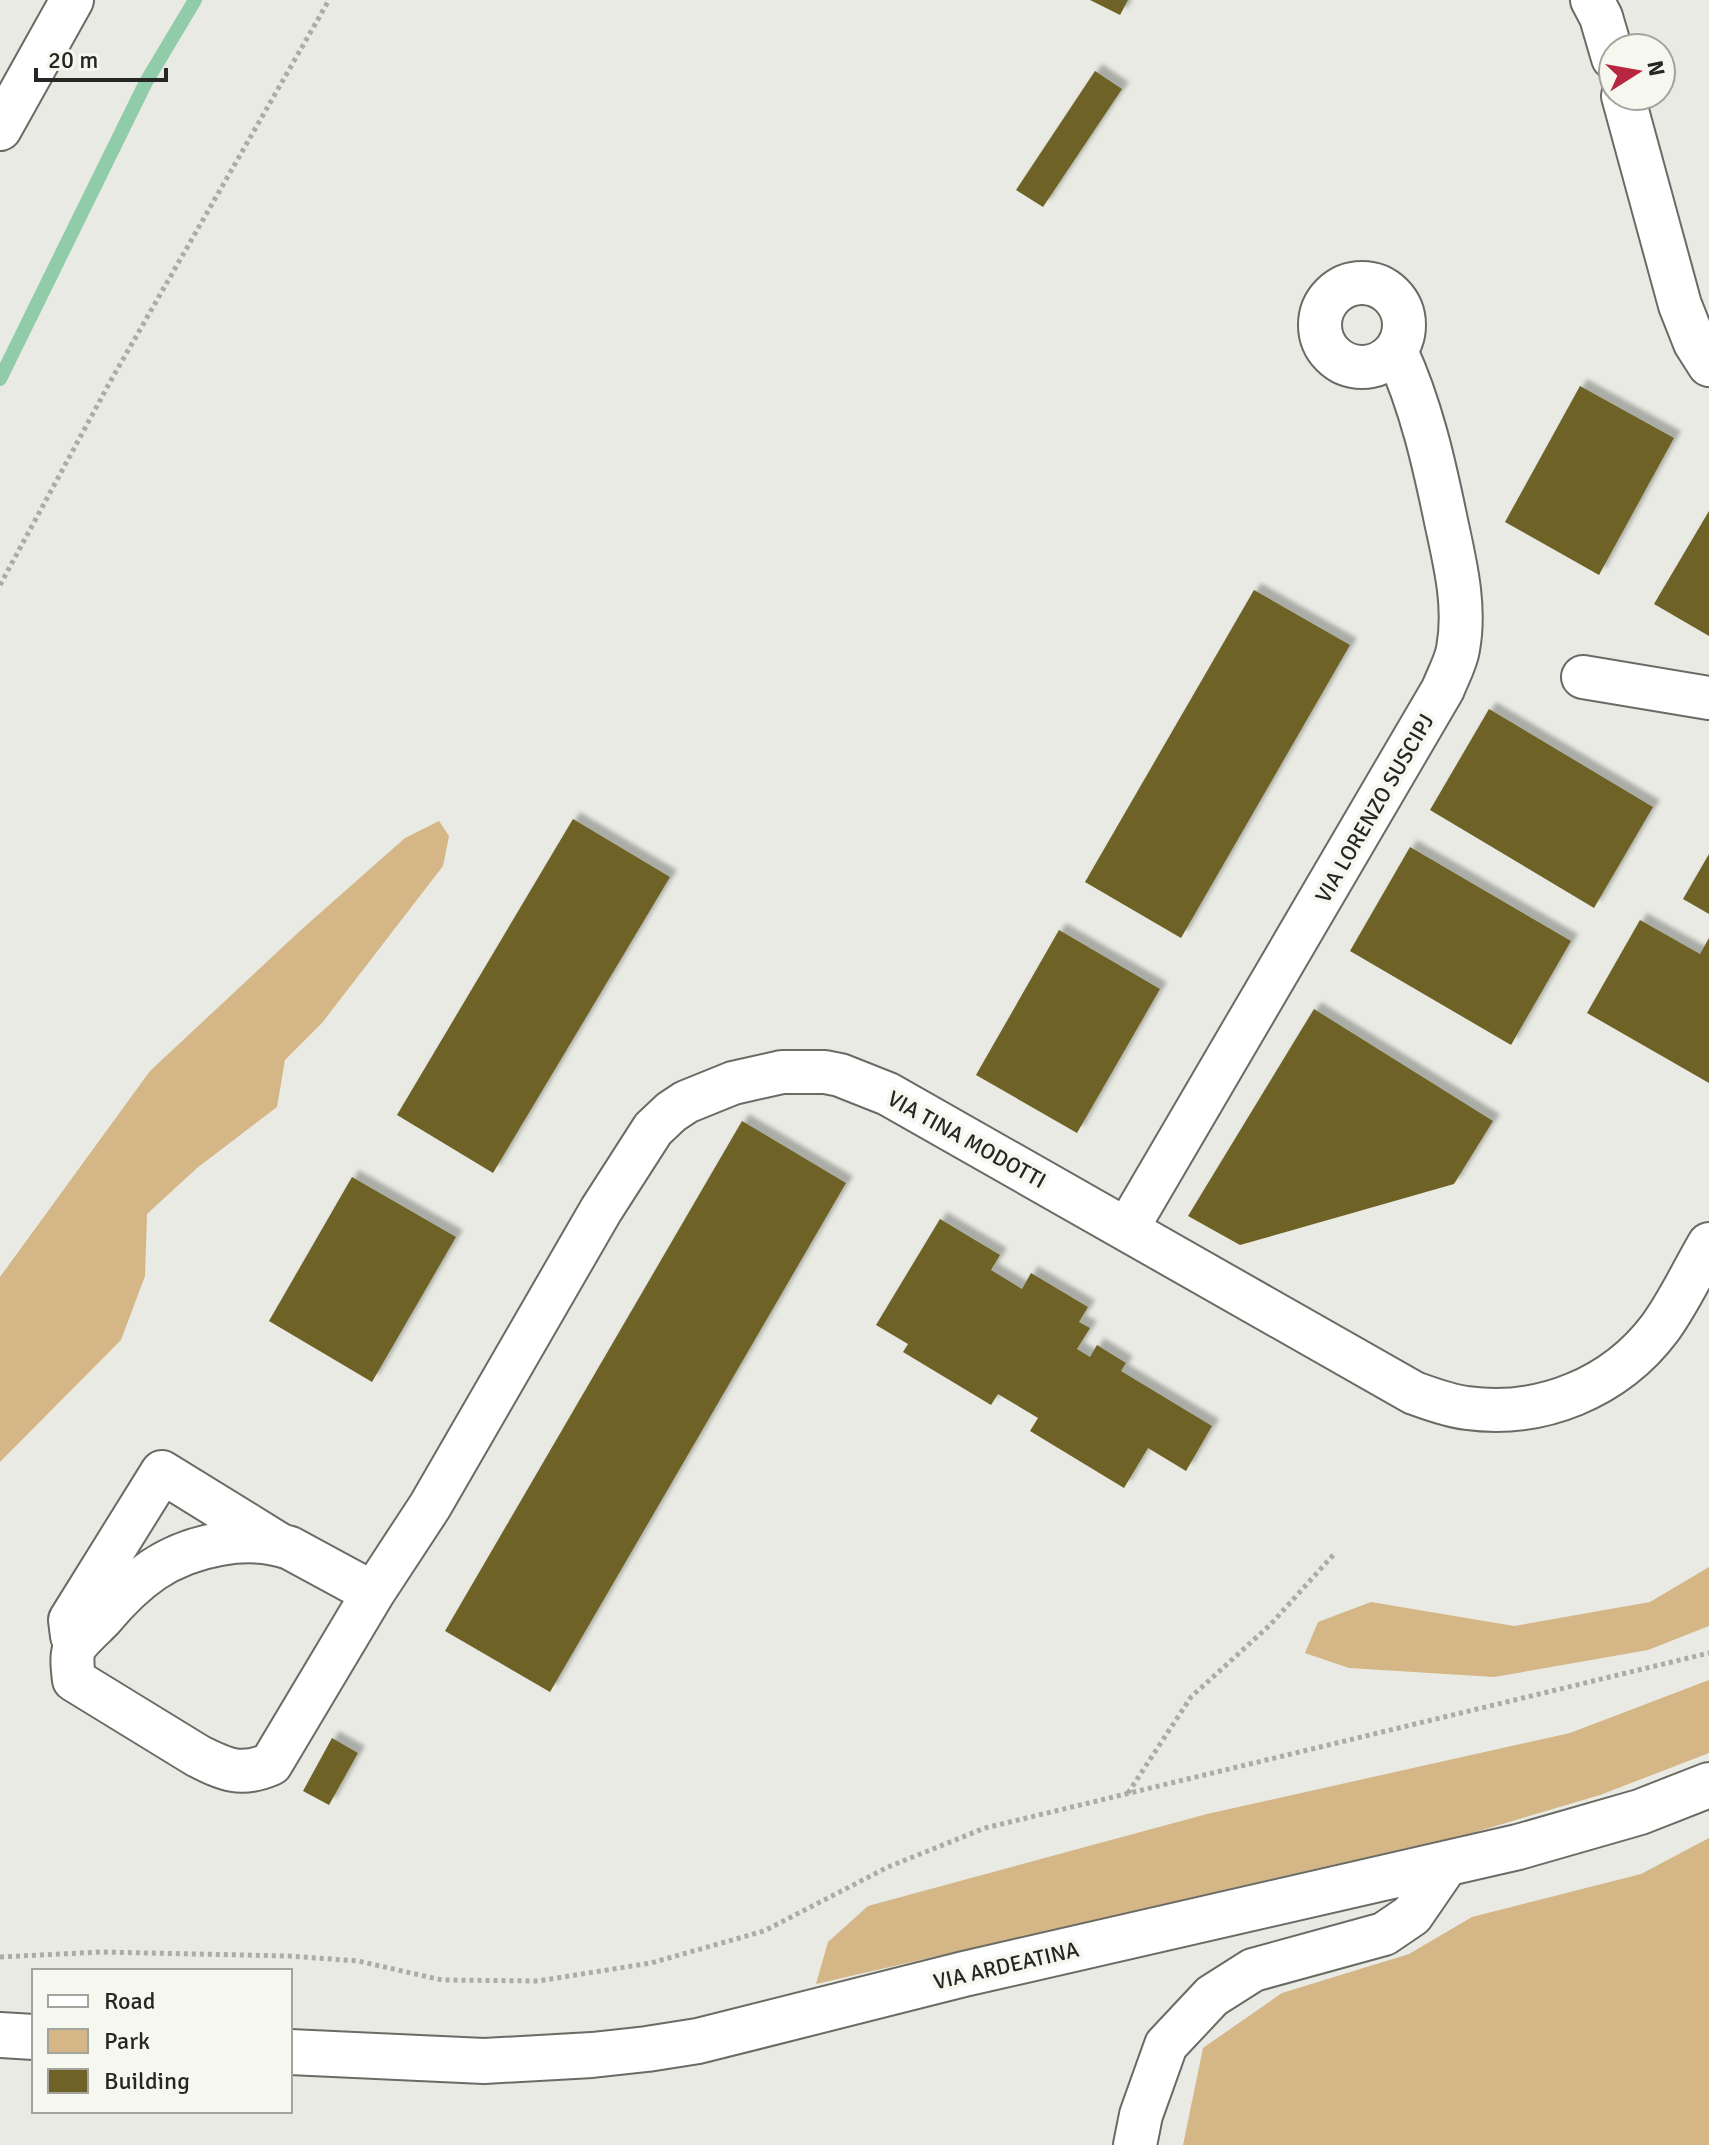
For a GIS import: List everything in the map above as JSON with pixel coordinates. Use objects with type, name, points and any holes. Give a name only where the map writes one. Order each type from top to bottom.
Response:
[{"type":"main road","name":"VIA ARDEATINA","points":[[292,2052],[484,2061],[606,2053],[698,2041],[964,1974],[1447,1864],[1640,1812],[1709,1785]]},
{"type":"main road","points":[[0,2035],[32,2037]]},
{"type":"street","points":[[0,129],[72,0]]},
{"type":"street","points":[[1592,0],[1605,32]]},
{"type":"street","points":[[1627,112],[1680,305],[1695,343],[1709,365]]},
{"type":"street","name":"VIA LORENZO SUSCIPJ","points":[[1127,1229],[1443,689],[1458,650],[1461,611],[1458,576],[1434,460],[1409,378],[1396,351]]},
{"type":"street","points":[[1583,677],[1709,698]]},
{"type":"street","name":"VIA TINA MODOTTI","points":[[74,1649],[74,1680],[198,1756],[236,1772],[254,1771],[271,1764],[373,1593],[430,1506],[640,1148],[653,1129],[671,1112],[686,1102],[733,1083],[782,1072],[817,1072],[840,1075],[888,1094],[1414,1393],[1464,1408],[1530,1408],[1558,1401],[1584,1391],[1625,1365],[1660,1327],[1709,1244]]},
{"type":"street","points":[[74,1649],[70,1620],[162,1472],[278,1544],[373,1593]]},
{"type":"street","points":[[74,1649],[116,1602],[156,1568],[215,1546],[248,1542],[278,1544]]},
{"type":"street","points":[[1135,2145],[1141,2115],[1166,2045],[1212,1996],[1253,1970],[1384,1934],[1412,1915],[1447,1864]]},
{"type":"path","points":[[0,585],[110,382],[329,0]]},
{"type":"path","points":[[1127,1794],[1191,1697],[1270,1625],[1335,1553]]},
{"type":"path","points":[[0,1957],[101,1952],[289,1956],[358,1961],[442,1980],[538,1981],[651,1963],[764,1931],[888,1867],[985,1828],[1709,1653]]},
{"type":"green space","points":[[439,821],[449,836],[443,866],[322,1023],[285,1060],[277,1107],[197,1168],[147,1214],[145,1276],[121,1340],[0,1462],[0,1277],[150,1071],[405,838]]},
{"type":"green space","points":[[1709,1567],[1709,1626],[1648,1650],[1494,1677],[1349,1668],[1305,1653],[1318,1622],[1371,1602],[1514,1626],[1650,1602]]},
{"type":"green space","points":[[1709,1680],[1709,1753],[1600,1795],[1472,1833],[816,1984],[828,1942],[868,1906],[1207,1814],[1570,1733]]},
{"type":"green space","points":[[1709,1838],[1709,2145],[1183,2145],[1203,2048],[1282,1993],[1409,1954],[1472,1917],[1641,1874]]},
{"type":"building","points":[[1090,0],[1128,0],[1120,15]]},
{"type":"building","points":[[1095,71],[1122,89],[1043,207],[1016,190]]},
{"type":"building","points":[[1580,386],[1674,438],[1599,575],[1505,522]]},
{"type":"building","points":[[1709,511],[1709,636],[1654,604]]},
{"type":"building","points":[[1254,590],[1350,645],[1181,938],[1085,882]]},
{"type":"building","points":[[1489,709],[1653,807],[1594,908],[1430,810]]},
{"type":"building","points":[[573,819],[670,877],[493,1173],[397,1115]]},
{"type":"building","points":[[1410,847],[1571,941],[1511,1045],[1350,951]]},
{"type":"building","points":[[1709,854],[1709,914],[1683,899]]},
{"type":"building","points":[[1640,920],[1700,954],[1709,938],[1709,1083],[1587,1013]]},
{"type":"building","points":[[1059,930],[1160,989],[1077,1133],[976,1075]]},
{"type":"building","points":[[1314,1009],[1493,1121],[1454,1184],[1240,1245],[1188,1216]]},
{"type":"building","points":[[742,1121],[846,1183],[550,1692],[445,1631]]},
{"type":"building","points":[[352,1177],[456,1237],[372,1382],[269,1321]]},
{"type":"building","points":[[940,1219],[1000,1255],[991,1270],[1022,1289],[1031,1273],[1088,1307],[1079,1322],[1090,1328],[1077,1349],[1090,1357],[1097,1345],[1126,1363],[1121,1371],[1212,1426],[1186,1471],[1148,1448],[1124,1488],[1030,1431],[1038,1418],[998,1394],[991,1405],[903,1352],[908,1344],[876,1325]]},
{"type":"building","points":[[332,1738],[358,1753],[329,1805],[303,1791]]},
{"type":"waterway","points":[[0,379],[146,82],[195,0]]}]
